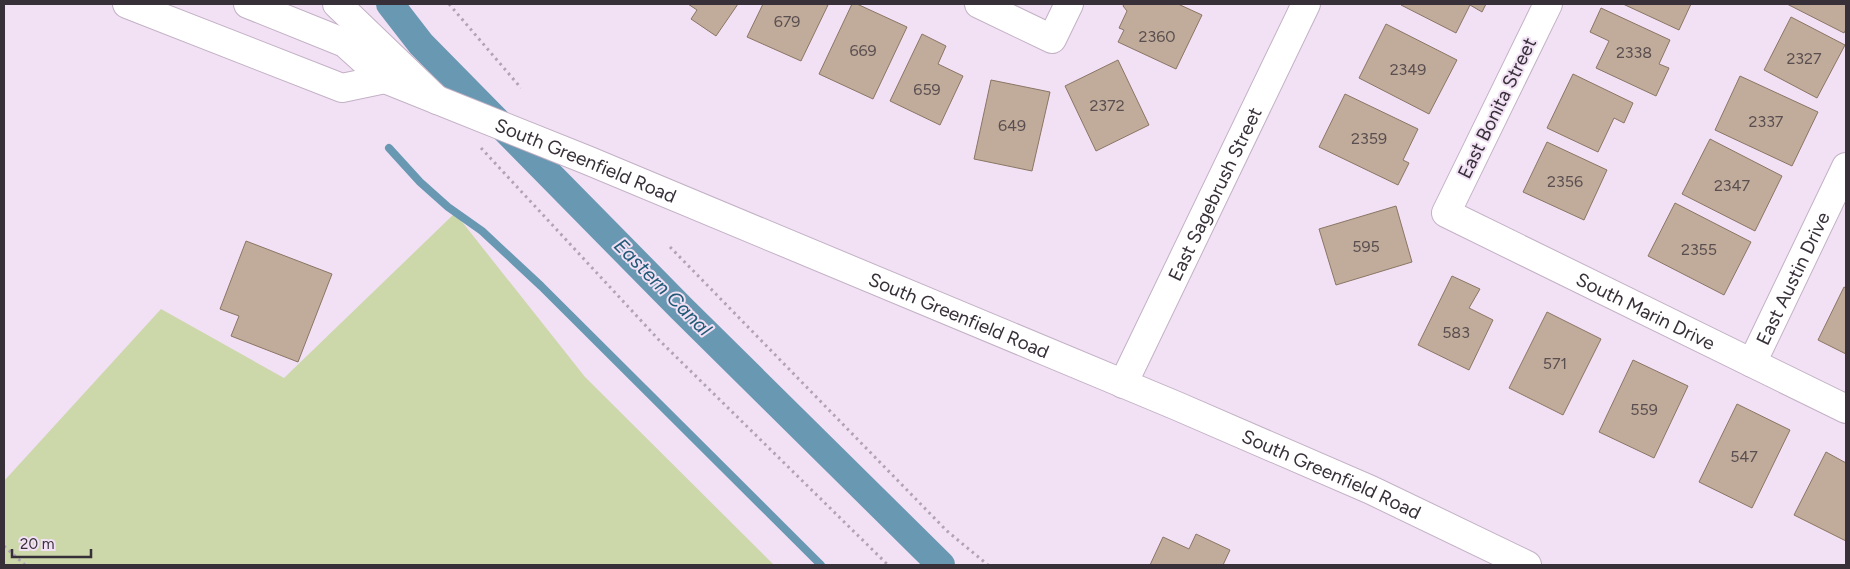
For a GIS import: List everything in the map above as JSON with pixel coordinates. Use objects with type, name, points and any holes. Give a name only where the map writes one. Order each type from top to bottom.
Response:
[{"type":"main road","points":[[127,4],[342,88],[385,79]]},
{"type":"main road","name":"South Greenfield Road","points":[[248,4],[345,43],[385,79],[587,160],[1123,384],[1371,490],[1527,565]]},
{"type":"main road","points":[[337,4],[443,103]]},
{"type":"main road","points":[[979,4],[1052,39],[1069,4]]},
{"type":"main road","name":"East Sagebrush Street","points":[[1123,384],[1306,4]]},
{"type":"main road","name":"East Bonita Street","points":[[1446,212],[1548,4]]},
{"type":"main road","name":"East Austin Drive","points":[[1752,363],[1846,168]]},
{"type":"main road","name":"South Marin Drive","points":[[1446,212],[1846,409]]},
{"type":"path","points":[[449,4],[521,88]]},
{"type":"path","points":[[477,144],[659,340],[888,565]]},
{"type":"path","points":[[670,247],[947,531],[988,565]]},
{"type":"path","points":[[4,546],[24,565]]},
{"type":"green space","points":[[455,213],[585,377],[774,565],[4,565],[4,481],[161,309],[284,378]]},
{"type":"building","points":[[688,4],[738,4],[716,36],[691,19],[697,10]]},
{"type":"building","points":[[763,4],[828,5],[801,61],[747,37]]},
{"type":"building","points":[[852,4],[857,4],[907,27],[873,99],[819,74]]},
{"type":"building","points":[[1124,4],[1178,4],[1202,15],[1176,69],[1118,42],[1124,30],[1119,28],[1127,11],[1123,6]]},
{"type":"building","points":[[1402,4],[1486,4],[1482,12],[1470,5],[1456,33]]},
{"type":"building","points":[[1623,4],[1691,4],[1679,30]]},
{"type":"building","points":[[1787,4],[1846,4],[1846,29],[1844,33]]},
{"type":"building","points":[[1601,8],[1670,40],[1659,64],[1669,68],[1656,96],[1596,68],[1609,41],[1590,32]]},
{"type":"building","points":[[1791,17],[1845,45],[1817,98],[1764,70]]},
{"type":"building","points":[[1386,24],[1457,60],[1429,114],[1359,78]]},
{"type":"building","points":[[922,34],[946,46],[938,64],[963,76],[940,125],[890,101]]},
{"type":"building","points":[[1118,60],[1149,125],[1096,151],[1065,86]]},
{"type":"building","points":[[1573,74],[1633,103],[1624,123],[1614,118],[1598,152],[1547,128]]},
{"type":"building","points":[[1740,76],[1818,112],[1792,166],[1715,130]]},
{"type":"building","points":[[991,80],[1050,92],[1032,171],[974,159]]},
{"type":"building","points":[[1345,94],[1418,129],[1403,160],[1409,163],[1398,185],[1319,147]]},
{"type":"building","points":[[1710,139],[1782,176],[1755,231],[1682,194]]},
{"type":"building","points":[[1547,142],[1607,170],[1584,220],[1523,192]]},
{"type":"building","points":[[1675,203],[1751,242],[1724,295],[1648,256]]},
{"type":"building","points":[[1396,206],[1412,262],[1336,285],[1319,229]]},
{"type":"building","points":[[246,241],[332,274],[298,362],[231,336],[239,316],[220,309]]},
{"type":"building","points":[[1452,276],[1480,289],[1469,308],[1493,320],[1469,370],[1418,345]]},
{"type":"building","points":[[1844,287],[1846,288],[1846,354],[1818,340]]},
{"type":"building","points":[[1547,312],[1601,339],[1563,415],[1509,388]]},
{"type":"building","points":[[1633,360],[1688,386],[1654,458],[1599,432]]},
{"type":"building","points":[[1737,404],[1790,430],[1752,508],[1699,482]]},
{"type":"building","points":[[1826,452],[1846,463],[1846,541],[1794,515]]},
{"type":"building","points":[[1196,534],[1230,550],[1223,565],[1150,565],[1163,537],[1189,549]]},
{"type":"waterway","name":"Eastern Canal","points":[[390,4],[421,44],[681,308],[941,565]]},
{"type":"waterway","points":[[389,148],[420,182],[448,207],[482,231],[541,286],[821,565]]}]
